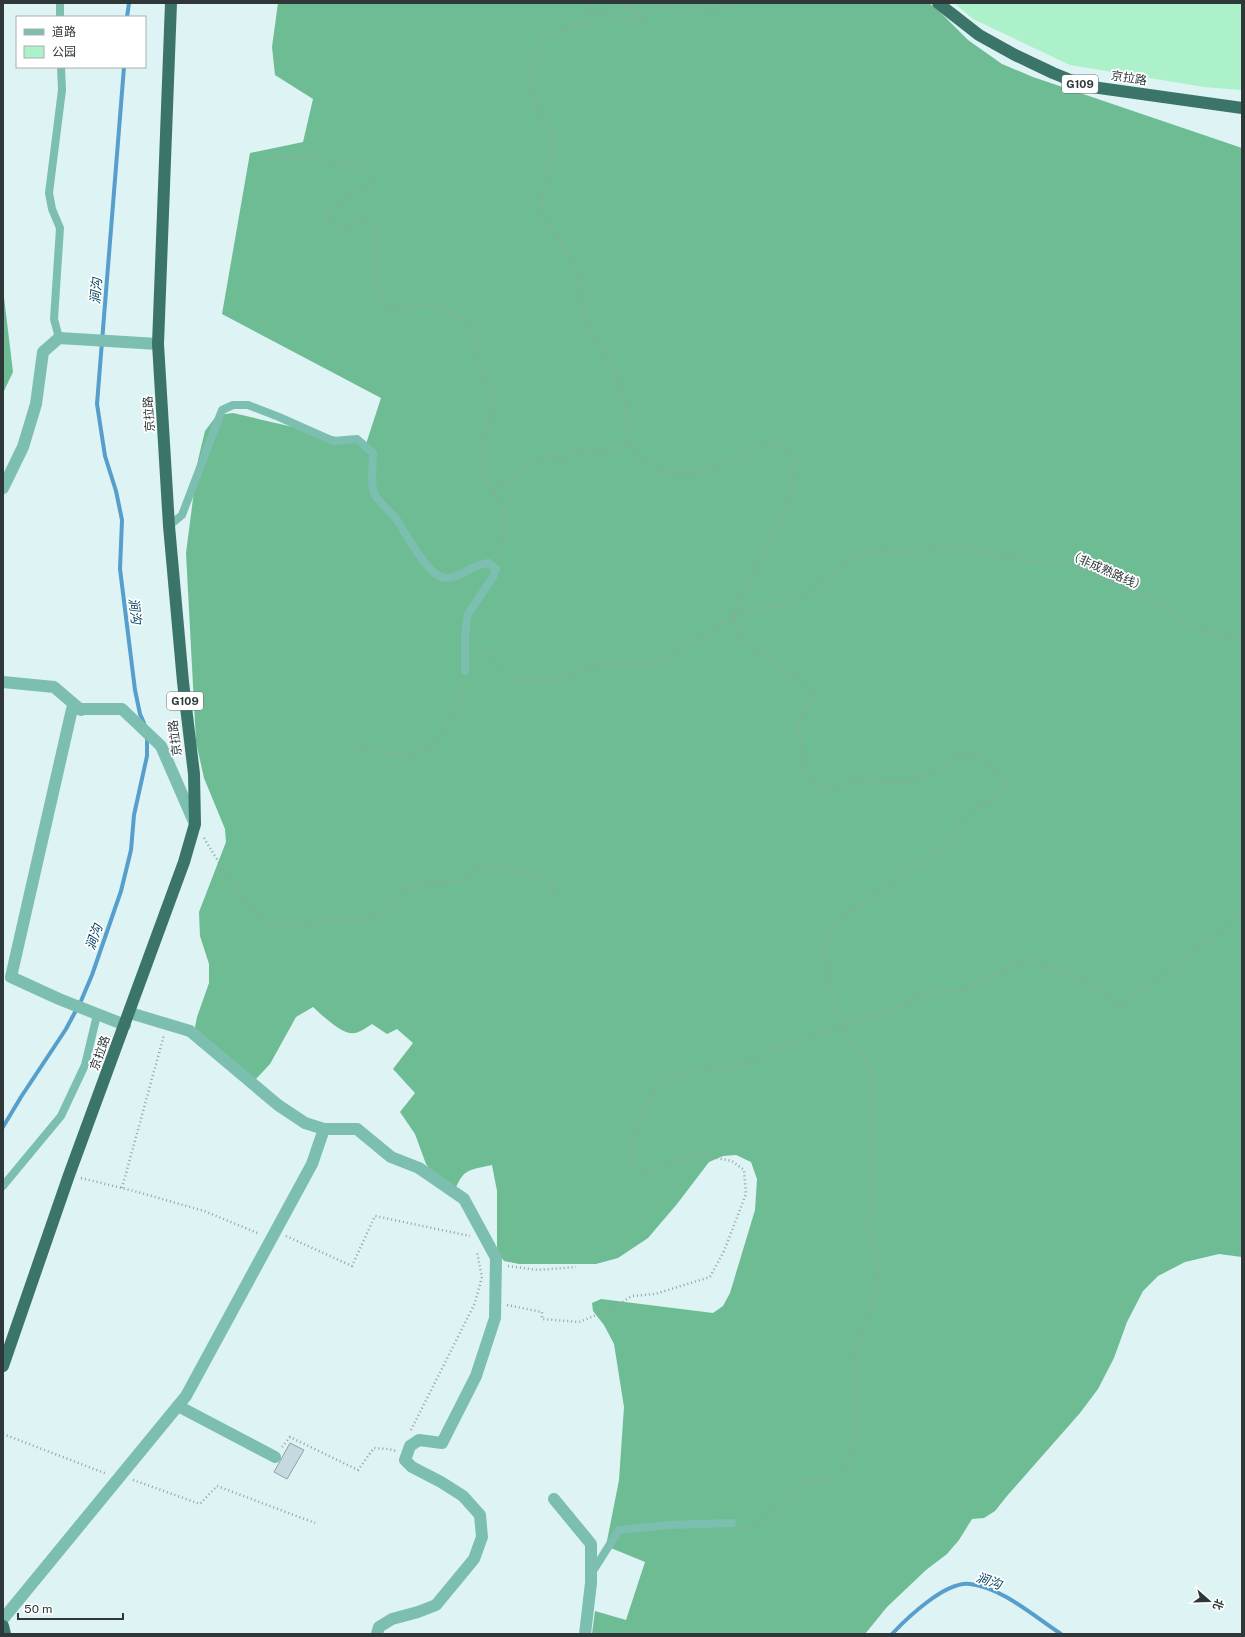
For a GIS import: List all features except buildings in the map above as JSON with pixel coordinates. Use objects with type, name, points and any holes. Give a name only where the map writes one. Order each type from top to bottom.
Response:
[{"type":"highway","name":"京拉路","points":[[3,1366],[69,1175],[130,1013],[184,862],[195,824],[194,774],[183,682],[169,526],[158,344],[171,3]]},
{"type":"highway","name":"京拉路","points":[[938,3],[979,35],[1015,55],[1085,86],[1242,108]]},
{"type":"highway","points":[[3,1626],[5,1634]]},
{"type":"street","points":[[3,488],[23,447],[32,418],[36,404],[43,352],[59,338],[158,344]]},
{"type":"street","points":[[3,682],[54,687],[81,710]]},
{"type":"street","points":[[125,1025],[59,999],[11,977],[72,710],[122,709],[161,746],[195,824]]},
{"type":"street","points":[[130,1013],[167,1025],[190,1030],[278,1105],[305,1123],[324,1129],[357,1129],[391,1157],[419,1168],[464,1199],[496,1258],[495,1318],[476,1376],[442,1443],[419,1440],[408,1450],[405,1460],[412,1468],[441,1482],[463,1496],[480,1514],[482,1537],[474,1559],[436,1605],[418,1612],[392,1619],[376,1632]]},
{"type":"street","points":[[3,1619],[186,1396],[312,1164],[324,1129]]},
{"type":"street","points":[[178,1406],[275,1457]]},
{"type":"street","points":[[554,1499],[591,1544],[591,1574],[585,1634]]},
{"type":"lane","points":[[60,3],[60,16]]},
{"type":"lane","points":[[59,338],[54,320],[60,228],[52,209],[48,193],[62,90],[62,68]]},
{"type":"lane","points":[[169,526],[182,515],[222,410],[233,405],[248,405],[333,441],[357,439],[373,453],[372,476],[374,494],[394,517],[424,563],[436,574],[446,578],[481,563],[489,563],[496,569],[493,577],[468,614],[465,641],[465,671]]},
{"type":"lane","points":[[3,1186],[61,1116],[85,1065],[97,1015]]},
{"type":"lane","points":[[591,1574],[618,1530],[668,1525],[732,1523]]},
{"type":"path","points":[[630,3],[624,6],[635,12],[644,22],[586,11],[589,25],[570,24],[543,39],[532,78],[535,102],[549,130],[552,150],[542,196],[541,213],[571,257],[579,275],[585,320],[615,371],[624,395],[630,446],[641,460],[671,474],[694,474],[719,467],[766,444],[784,447],[795,459],[793,487],[778,523],[736,606],[734,622],[741,641],[804,683],[813,695],[798,725],[805,768],[815,787],[830,788],[865,778],[886,783],[904,783],[930,773],[962,754],[973,755],[987,762],[1004,781],[1004,792],[999,798],[980,806],[968,814],[948,840],[930,857],[843,916],[831,932],[825,952],[826,975],[835,1009],[849,1037],[865,1055],[871,1067],[873,1150],[869,1227],[879,1272],[875,1296],[856,1343],[854,1365],[857,1395],[854,1448],[847,1466],[838,1478],[827,1482],[802,1482],[752,1529],[732,1523]]},
{"type":"path","points":[[646,3],[660,8],[675,3]]},
{"type":"path","points":[[696,3],[703,12],[732,5],[733,3]]},
{"type":"path","points":[[262,160],[322,157],[330,164],[352,163],[368,168],[371,179],[362,190],[332,207],[327,220],[341,229],[357,221],[368,218],[376,230],[373,250],[377,282],[380,297],[388,309],[425,304],[445,309],[465,321],[474,331],[477,356],[495,402],[482,451],[483,478],[505,508],[503,539],[496,569]]},
{"type":"path","points":[[493,490],[549,455],[561,461],[580,450],[591,454],[608,449],[630,446]]},
{"type":"path","name":"（非成熟路线）","points":[[736,613],[765,607],[782,606],[800,598],[853,555],[876,549],[905,554],[934,546],[967,548],[1029,561],[1061,560],[1161,605],[1193,626],[1242,641]]},
{"type":"path","points":[[465,641],[490,656],[509,676],[528,680],[551,680],[587,670],[608,662],[635,665],[655,664],[708,634],[736,613]]},
{"type":"path","points":[[346,747],[406,756],[429,749],[446,730],[457,705],[465,671]]},
{"type":"path","points":[[195,824],[232,882],[245,899],[257,913],[274,924],[302,924],[375,917],[392,899],[408,888],[428,883],[459,881],[476,871],[497,864],[551,880],[558,900]]},
{"type":"path","points":[[495,1302],[542,1312],[542,1319],[579,1322],[609,1310],[632,1296],[655,1294],[710,1277],[724,1251],[746,1194],[744,1170],[732,1161],[697,1154],[651,1172],[632,1168],[630,1150],[648,1101],[661,1084],[690,1072],[749,1063],[770,1049],[797,1044],[826,1031],[897,1007],[927,993],[944,991],[961,992],[981,981],[1033,958],[1045,967],[1084,980],[1121,1007],[1222,931],[1241,913],[1242,907]]},
{"type":"path","points":[[122,1188],[167,1025]]},
{"type":"path","points":[[69,1175],[204,1211],[274,1235],[352,1266],[375,1216],[475,1237]]},
{"type":"path","points":[[275,1457],[290,1437],[358,1470],[374,1448],[408,1450],[407,1438],[475,1303],[482,1277],[477,1250]]},
{"type":"path","points":[[496,1265],[538,1270],[576,1267]]},
{"type":"path","points":[[3,1434],[110,1475],[121,1476],[200,1504],[217,1486],[315,1524]]},
{"type":"green space","points":[[278,3],[929,3],[968,40],[1002,64],[1033,77],[1242,148],[1242,1257],[1219,1254],[1185,1262],[1158,1276],[1143,1291],[1127,1322],[1114,1358],[1098,1389],[1080,1413],[995,1511],[984,1518],[972,1519],[959,1540],[947,1554],[926,1570],[887,1607],[865,1634],[592,1634],[595,1611],[626,1620],[645,1562],[606,1546],[619,1480],[624,1407],[614,1344],[604,1325],[593,1311],[592,1303],[601,1299],[713,1313],[723,1306],[730,1293],[755,1210],[757,1179],[751,1162],[736,1155],[723,1156],[709,1162],[677,1204],[648,1238],[618,1258],[596,1264],[519,1264],[504,1261],[497,1252],[497,1191],[492,1165],[470,1170],[466,1173],[459,1181],[452,1196],[441,1185],[426,1164],[415,1134],[400,1112],[415,1093],[393,1069],[413,1043],[397,1029],[387,1034],[372,1024],[359,1032],[350,1033],[327,1020],[313,1007],[296,1017],[270,1064],[255,1080],[200,1040],[195,1027],[209,983],[209,964],[200,936],[199,912],[226,842],[225,829],[204,778],[196,742],[186,553],[198,460],[205,431],[217,415],[233,413],[366,444],[381,398],[222,314],[250,153],[303,142],[313,99],[275,75],[272,47]]},
{"type":"green space","points":[[954,3],[1242,3],[1242,90],[1204,87],[1070,65],[973,19]]},
{"type":"green space","points":[[3,289],[13,372],[3,393]]},
{"type":"waterway","name":"涧沟","points":[[127,16],[129,3]]},
{"type":"waterway","name":"涧沟","points":[[124,68],[97,404],[105,456],[116,491],[122,520],[120,569],[135,690],[140,714],[144,723]]},
{"type":"waterway","name":"涧沟","points":[[3,1127],[66,1029],[81,1001],[92,975],[121,891],[131,850],[134,815],[147,756],[147,738]]},
{"type":"waterway","name":"涧沟","points":[[892,1634],[917,1610],[939,1594],[950,1588],[970,1584],[982,1586],[1006,1597],[1061,1634]]}]
